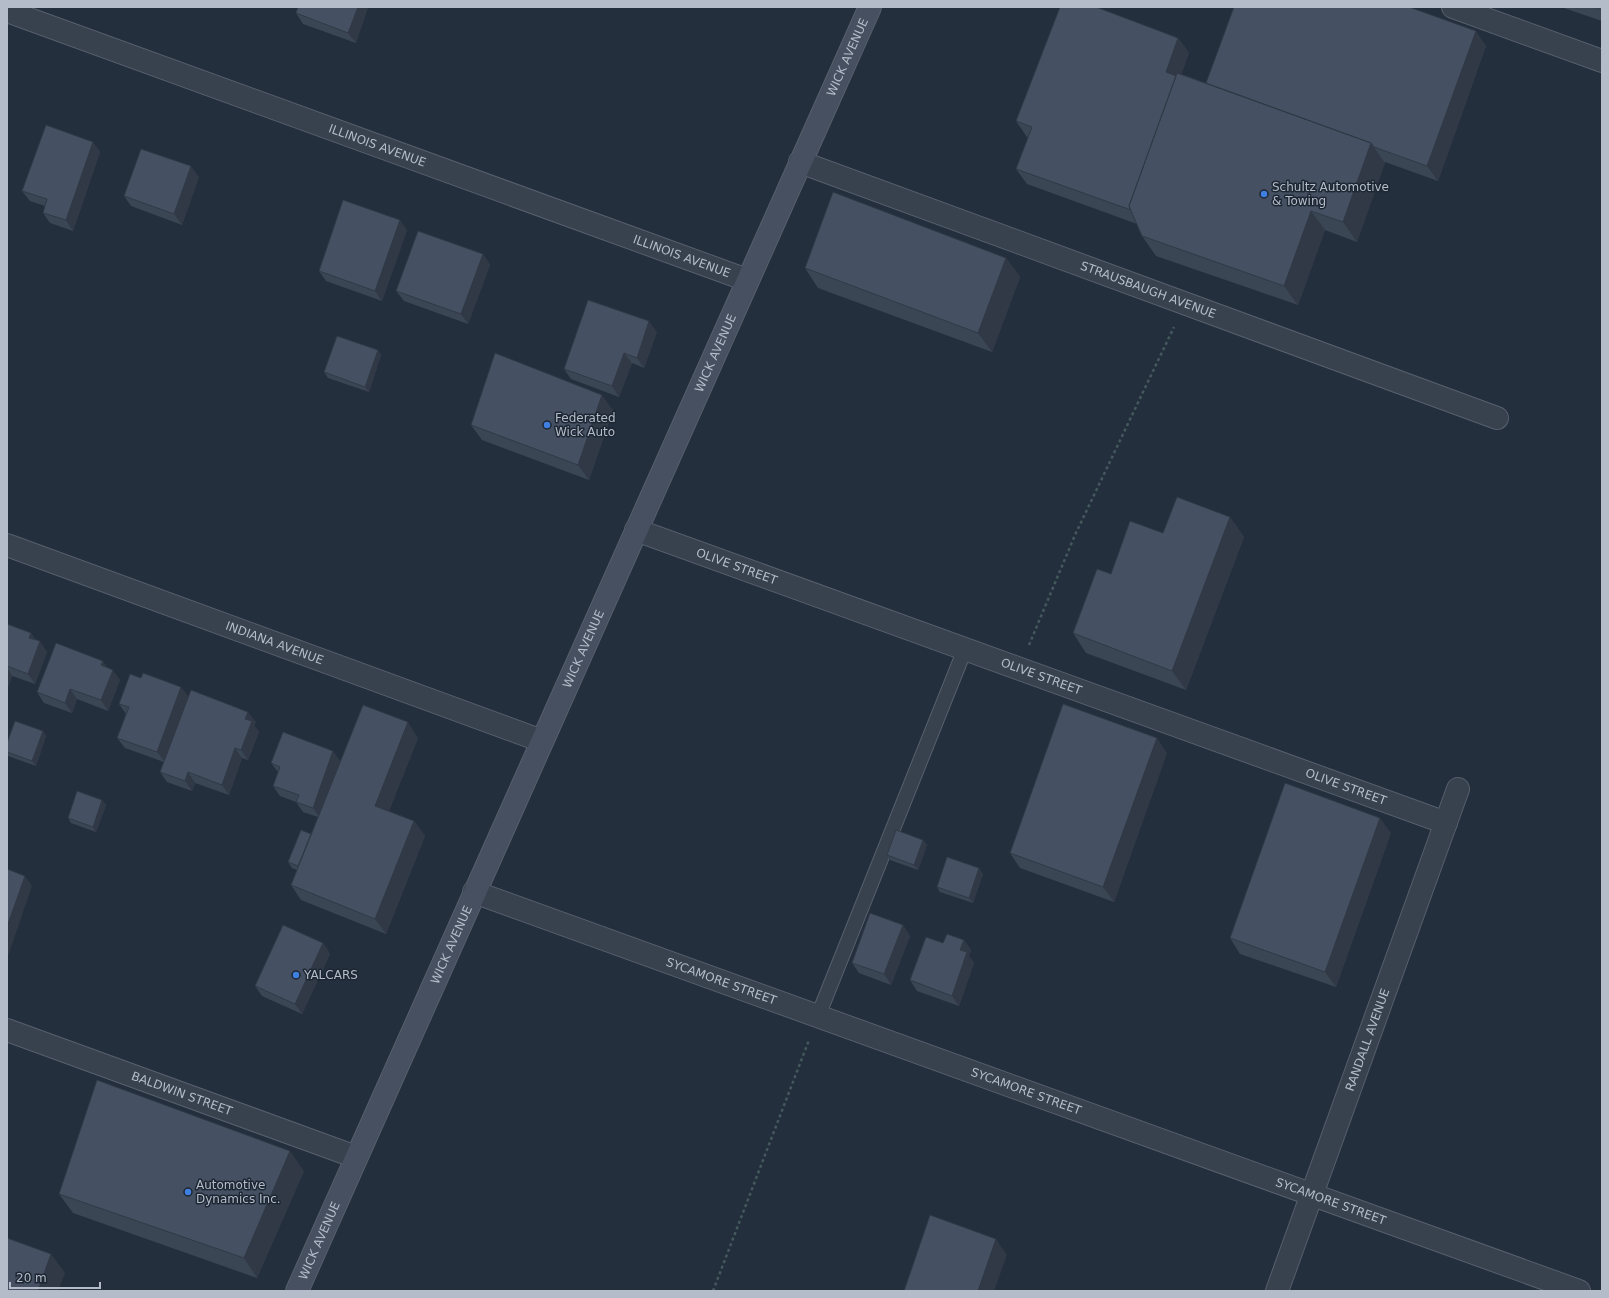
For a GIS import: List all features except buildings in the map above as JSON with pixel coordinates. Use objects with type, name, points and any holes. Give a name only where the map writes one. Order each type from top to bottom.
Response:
[{"type":"street","name":"WICK AVENUE","points":[[297,1291],[870,7]]},
{"type":"street","points":[[1453,7],[1602,61]]},
{"type":"street","name":"ILLINOIS AVENUE","points":[[7,11],[747,280]]},
{"type":"street","name":"STRAUSBAUGH AVENUE","points":[[800,162],[1497,418]]},
{"type":"street","name":"OLIVE STREET","points":[[636,530],[1446,823]]},
{"type":"street","name":"INDIANA AVENUE","points":[[7,545],[542,740]]},
{"type":"street","name":"RANDALL AVENUE","points":[[1277,1291],[1458,789]]},
{"type":"street","name":"SYCAMORE STREET","points":[[474,892],[1579,1291]]},
{"type":"street","name":"BALDWIN STREET","points":[[7,1030],[356,1157]]},
{"type":"lane","points":[[818,1016],[965,648]]},
{"type":"path","points":[[1019,668],[1075,535],[1185,303]]},
{"type":"path","points":[[713,1291],[818,1016]]},
{"type":"place","name":"Schultz Automotive & Towing","points":[[1264,194]]},
{"type":"place","name":"Federated Wick Auto","points":[[547,425]]},
{"type":"place","name":"YALCARS","points":[[296,975]]},
{"type":"place","name":"Automotive Dynamics Inc.","points":[[188,1192]]}]
